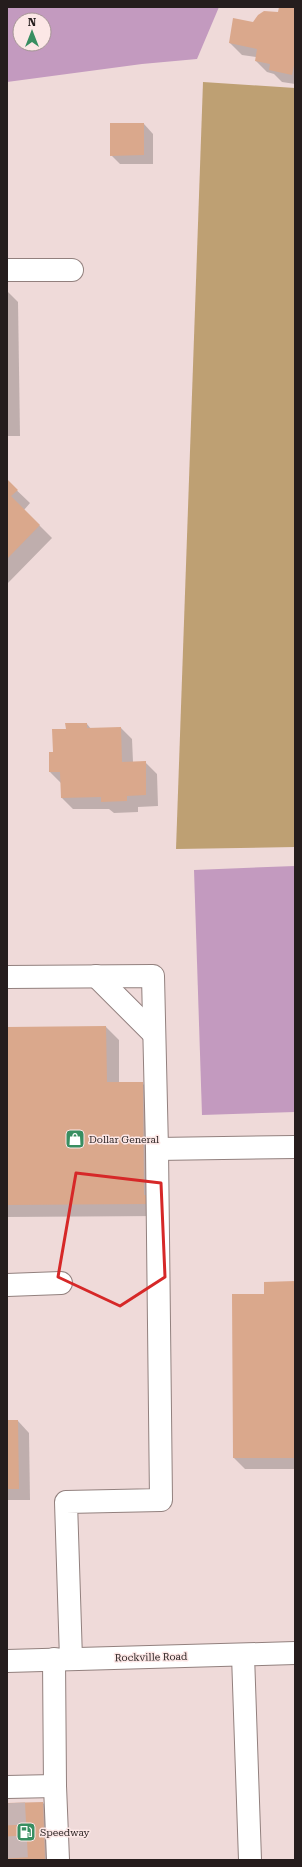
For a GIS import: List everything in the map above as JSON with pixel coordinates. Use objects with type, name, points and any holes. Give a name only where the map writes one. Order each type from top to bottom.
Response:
[{"type":"main road","points":[[7,270],[72,270]]},
{"type":"main road","points":[[96,976],[154,1034]]},
{"type":"main road","points":[[7,977],[153,976],[157,1149],[161,1500],[66,1502],[62,1659],[55,1786],[58,1860]]},
{"type":"main road","points":[[157,1149],[295,1147]]},
{"type":"main road","points":[[7,1286],[61,1283]]},
{"type":"main road","name":"Rockville Road","points":[[7,1661],[243,1655],[295,1652]]},
{"type":"main road","points":[[243,1655],[250,1860]]},
{"type":"main road","points":[[12,1792],[55,1786]]},
{"type":"highlighted area","points":[[76,1173],[161,1183],[165,1277],[120,1306],[58,1277]]},
{"type":"shaded area","points":[[7,7],[219,7],[197,59],[142,64],[7,82]]},
{"type":"shaded area","points":[[203,82],[295,88],[295,847],[176,849]]},
{"type":"shaded area","points":[[295,866],[295,1112],[202,1115],[194,870]]},
{"type":"building","points":[[279,7],[295,7],[295,60],[292,75],[269,70],[270,64],[255,61],[257,49],[229,43],[233,18],[253,22],[258,15],[264,11],[278,12]]},
{"type":"building","points":[[110,123],[144,123],[144,155],[110,156]]},
{"type":"building","points":[[7,479],[18,490],[11,496],[40,525],[7,559]]},
{"type":"building","points":[[65,723],[87,723],[87,728],[121,727],[122,762],[146,761],[146,795],[127,796],[127,801],[101,802],[101,797],[61,798],[60,772],[49,772],[49,752],[53,752],[52,729],[66,729]]},
{"type":"building","name":"Dollar General","points":[[106,1026],[107,1082],[143,1082],[144,1195],[148,1195],[148,1204],[7,1205],[7,1027]]},
{"type":"building","points":[[295,1281],[295,1458],[233,1458],[232,1294],[264,1294],[264,1282]]},
{"type":"building","points":[[7,1420],[18,1420],[19,1489],[7,1489]]},
{"type":"building","name":"Speedway","points":[[43,1802],[45,1860],[7,1860],[7,1803]]},
{"type":"tunnel","points":[[14,1803],[17,1860]]},
{"type":"place","name":"Dollar General","points":[[75,1139]]},
{"type":"place","name":"Speedway","points":[[26,1832]]}]
